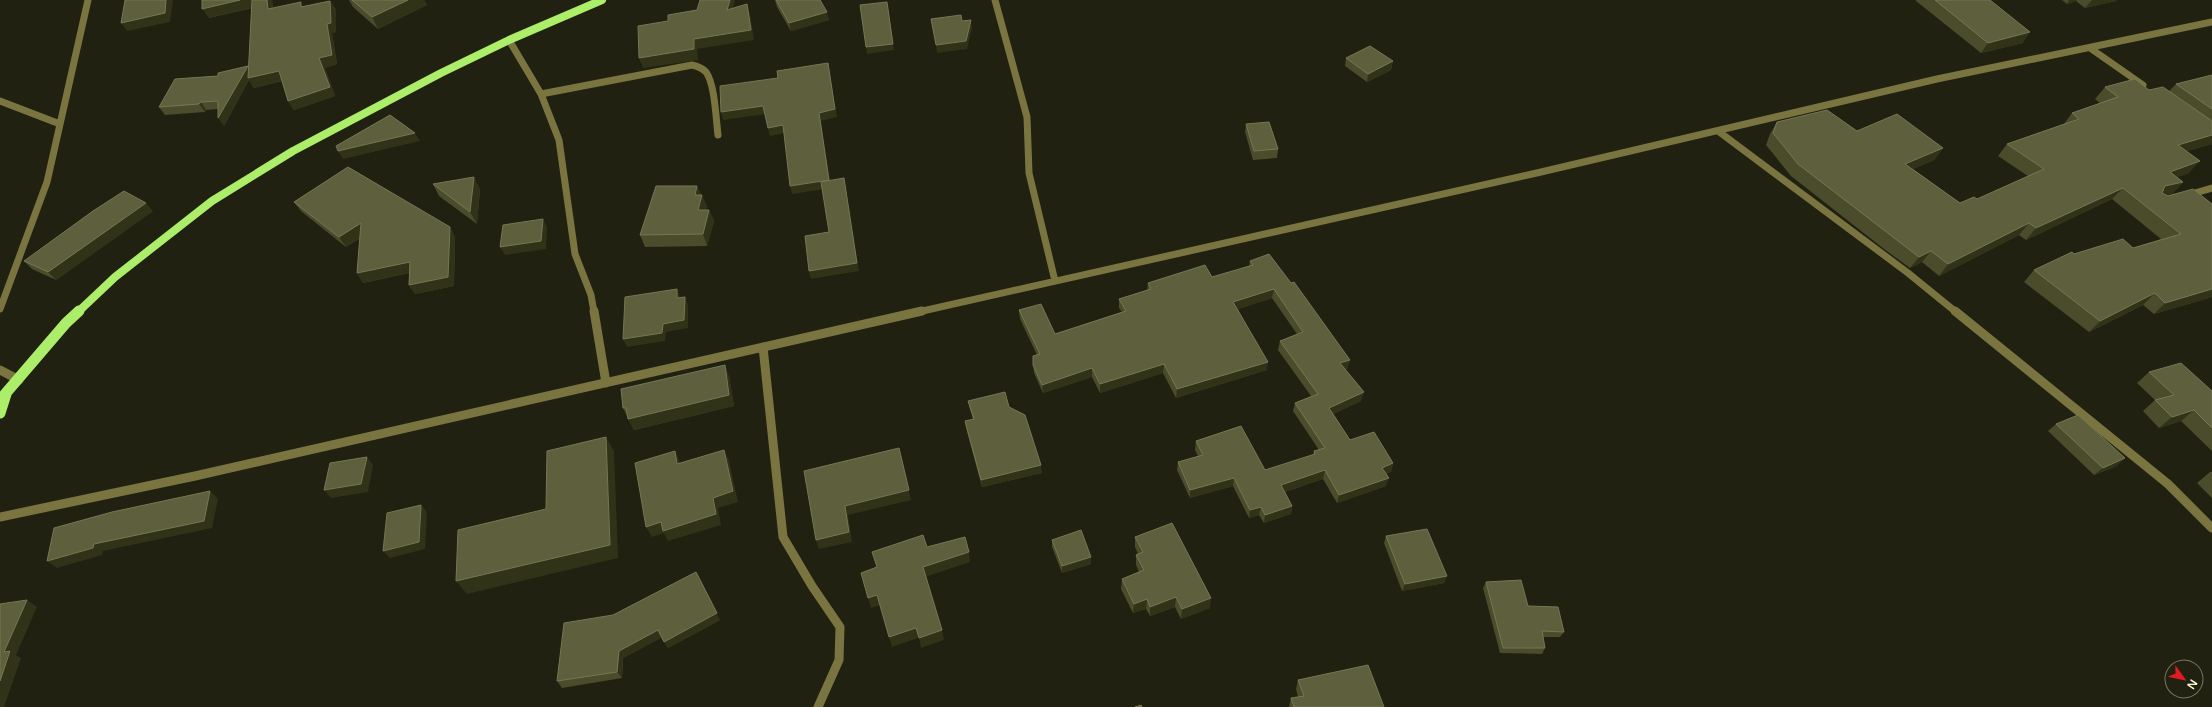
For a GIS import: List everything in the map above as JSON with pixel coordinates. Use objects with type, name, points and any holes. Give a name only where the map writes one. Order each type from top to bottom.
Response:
[{"type":"main road","points":[[0,412],[3,397],[66,323],[115,277],[212,201],[293,151],[441,73],[509,40],[602,0]]},
{"type":"street","points":[[0,309],[47,182],[88,0]]},
{"type":"street","points":[[995,0],[1027,117],[1029,173],[1055,280]]},
{"type":"street","points":[[0,517],[195,476],[1055,280],[1541,172],[1937,79],[2212,22]]},
{"type":"street","points":[[509,40],[541,94],[559,140],[569,221],[575,254],[591,295],[606,383]]},
{"type":"street","points":[[2090,48],[2148,89]]},
{"type":"street","points":[[541,94],[692,65],[700,67],[708,73],[718,135]]},
{"type":"street","points":[[0,101],[60,124]]},
{"type":"street","points":[[1718,131],[1908,273],[2168,484],[2212,528]]},
{"type":"street","points":[[2177,198],[2212,188]]},
{"type":"street","points":[[763,347],[783,537],[812,586],[840,627],[839,660],[818,707]]},
{"type":"street","points":[[0,370],[19,380]]},
{"type":"building","points":[[125,0],[166,0],[165,13],[121,23]]},
{"type":"building","points":[[202,0],[240,0],[202,9]]},
{"type":"building","points":[[252,0],[267,0],[268,9],[301,2],[301,7],[330,1],[331,23],[327,24],[332,55],[319,58],[330,87],[288,101],[279,71],[248,78]]},
{"type":"building","points":[[352,0],[408,0],[372,17]]},
{"type":"building","points":[[700,0],[730,0],[727,10],[747,4],[751,30],[694,39],[694,49],[639,58],[638,26],[668,21],[668,15],[697,10]]},
{"type":"building","points":[[776,0],[820,0],[827,12],[789,23]]},
{"type":"building","points":[[1935,0],[1990,0],[2030,32],[1988,43]]},
{"type":"building","points":[[887,2],[893,44],[866,47],[860,5]]},
{"type":"building","points":[[961,15],[962,21],[971,20],[966,41],[936,45],[931,19]]},
{"type":"building","points":[[1370,46],[1393,61],[1368,74],[1346,58]]},
{"type":"building","points":[[828,63],[835,109],[819,113],[829,180],[790,186],[783,125],[768,128],[763,106],[721,112],[720,86],[778,78],[777,71]]},
{"type":"building","points":[[248,66],[218,118],[218,101],[159,107],[175,79],[218,76],[218,73]]},
{"type":"building","points":[[2212,75],[2212,109],[2176,84]]},
{"type":"building","points":[[2135,79],[2149,90],[2163,87],[2212,121],[2212,135],[2178,145],[2200,161],[2170,172],[2183,182],[2165,186],[2162,193],[2168,196],[2193,189],[2212,204],[2212,289],[2165,303],[2155,293],[2100,321],[2034,270],[2072,252],[2074,254],[2123,239],[2133,248],[2181,234],[2123,188],[2036,228],[2029,223],[1948,264],[1931,251],[1919,257],[1798,164],[1773,133],[1777,122],[1827,110],[1857,131],[1897,114],[1943,148],[1905,164],[1960,203],[1974,197],[1977,199],[2044,169],[2007,144],[2079,119],[2072,113],[2118,97],[2105,87]]},
{"type":"building","points":[[390,115],[415,133],[338,151],[336,146]]},
{"type":"building","points":[[1269,122],[1278,149],[1254,151],[1246,124]]},
{"type":"building","points":[[348,167],[450,227],[448,277],[409,285],[410,262],[357,273],[361,223],[339,237],[294,202]]},
{"type":"building","points":[[474,177],[470,212],[433,184]]},
{"type":"building","points":[[844,178],[857,263],[809,271],[805,236],[829,232],[821,182]]},
{"type":"building","points":[[656,186],[697,186],[695,195],[702,195],[698,210],[709,210],[703,234],[640,235]]},
{"type":"building","points":[[124,191],[146,203],[48,272],[24,261],[93,211]]},
{"type":"building","points":[[543,219],[541,241],[500,247],[503,225]]},
{"type":"building","points":[[1269,254],[1291,283],[1294,282],[1350,360],[1340,363],[1364,392],[1329,408],[1350,440],[1374,432],[1393,463],[1382,468],[1389,478],[1339,495],[1325,470],[1281,485],[1292,506],[1265,515],[1261,507],[1250,510],[1234,478],[1190,490],[1178,462],[1203,455],[1196,441],[1241,426],[1265,470],[1315,454],[1314,451],[1325,448],[1295,403],[1318,394],[1280,341],[1303,332],[1274,289],[1233,302],[1268,362],[1177,389],[1164,364],[1100,384],[1092,368],[1042,385],[1033,365],[1033,356],[1040,354],[1019,310],[1041,304],[1055,334],[1126,311],[1119,299],[1151,289],[1148,283],[1205,265],[1212,277],[1253,265],[1250,261]]},
{"type":"building","points":[[677,289],[677,298],[685,297],[684,320],[663,324],[662,333],[623,339],[625,297]]},
{"type":"building","points":[[2181,363],[2212,391],[2212,428],[2194,410],[2172,417],[2155,400],[2174,395],[2149,372]]},
{"type":"building","points":[[725,365],[729,395],[628,419],[626,408],[623,408],[621,389]]},
{"type":"building","points":[[1005,392],[1009,407],[1025,415],[1041,465],[981,480],[965,421],[974,419],[968,401]]},
{"type":"building","points":[[2078,415],[2125,458],[2103,468],[2056,424]]},
{"type":"building","points":[[606,437],[610,545],[456,581],[458,530],[546,509],[547,451]]},
{"type":"building","points":[[899,448],[909,490],[845,506],[849,532],[816,540],[804,471]]},
{"type":"building","points":[[724,450],[733,491],[713,498],[716,514],[663,531],[661,522],[646,527],[635,463],[675,451],[677,464]]},
{"type":"building","points":[[367,457],[361,484],[324,490],[330,463]]},
{"type":"building","points":[[210,491],[204,521],[94,544],[93,548],[47,561],[54,528],[112,512]]},
{"type":"building","points":[[421,505],[419,542],[383,551],[387,513]]},
{"type":"building","points":[[1172,523],[1211,598],[1182,609],[1176,597],[1150,607],[1147,599],[1134,604],[1122,579],[1144,570],[1136,555],[1143,552],[1135,537]]},
{"type":"building","points":[[1427,529],[1447,576],[1405,584],[1386,536]]},
{"type":"building","points":[[1081,530],[1091,557],[1062,566],[1052,540]]},
{"type":"building","points":[[923,535],[927,547],[965,537],[969,552],[923,567],[942,630],[919,638],[916,628],[889,637],[877,595],[868,598],[861,573],[877,567],[872,552]]},
{"type":"building","points":[[696,572],[717,613],[664,642],[658,630],[619,651],[617,672],[557,681],[564,623],[613,615]]},
{"type":"building","points":[[1521,580],[1528,606],[1558,607],[1564,632],[1542,631],[1545,648],[1503,648],[1486,582]]},
{"type":"building","points":[[27,600],[4,652],[10,651],[0,681],[0,604]]},
{"type":"building","points":[[1368,665],[1384,707],[1294,707],[1291,698],[1304,696],[1298,680]]}]
